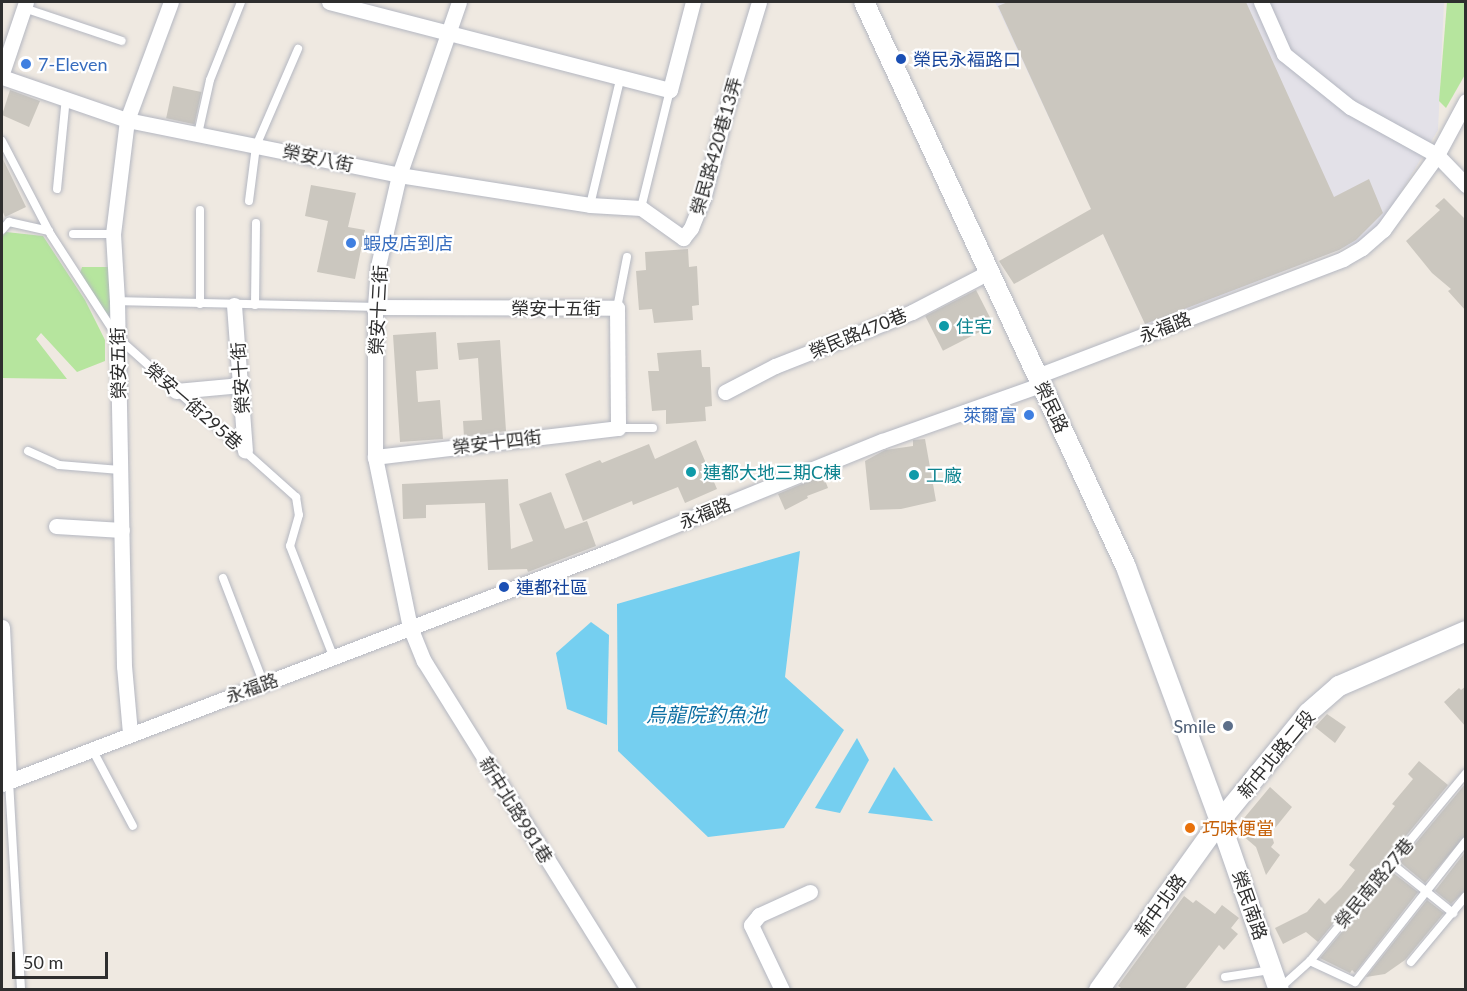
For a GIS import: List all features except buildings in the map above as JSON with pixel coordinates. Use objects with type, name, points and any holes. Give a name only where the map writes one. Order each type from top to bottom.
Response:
[{"type":"street","name":"榮安五街","points":[[130,733],[124,666],[118,338],[113,234],[127,120],[171,2]]},
{"type":"street","points":[[329,2],[670,90],[693,2]]},
{"type":"street","name":"榮安十三街","points":[[410,627],[375,457],[375,307],[378,266],[399,175],[447,31],[459,2]]},
{"type":"street","name":"榮民路420巷13弄","points":[[641,208],[683,238],[691,228],[703,199],[725,114],[759,2]]},
{"type":"street","name":"榮民路","points":[[864,2],[1126,567],[1220,821]]},
{"type":"street","points":[[1261,2],[1284,54],[1350,107],[1437,155],[1466,185]]},
{"type":"street","points":[[2,75],[25,5]]},
{"type":"street","name":"榮安八街","points":[[2,75],[127,120],[399,175],[590,205],[641,208]]},
{"type":"street","name":"永福路","points":[[5,782],[611,551],[882,441],[1040,385],[1037,376],[1344,259],[1362,248],[1383,230],[1437,155],[1466,101]]},
{"type":"street","name":"榮民路470巷","points":[[725,392],[775,366],[912,312],[989,272]]},
{"type":"street","name":"榮安十街","points":[[234,305],[245,451]]},
{"type":"street","name":"榮安十五街","points":[[375,307],[617,308],[618,428]]},
{"type":"street","points":[[176,391],[241,385]]},
{"type":"street","name":"榮安十四街","points":[[375,457],[618,428]]},
{"type":"street","points":[[56,526],[122,530]]},
{"type":"street","points":[[2,627],[5,782]]},
{"type":"street","name":"新中北路981巷","points":[[410,627],[424,662],[629,990]]},
{"type":"street","name":"新中北路二段","points":[[1220,821],[1308,713],[1340,686],[1466,631]]},
{"type":"street","name":"榮民南路","points":[[1220,821],[1279,989]]},
{"type":"street","name":"新中北路","points":[[1100,990],[1220,821]]},
{"type":"street","points":[[782,990],[751,925],[759,915],[810,892]]},
{"type":"lane","points":[[198,134],[210,80],[241,2]]},
{"type":"lane","points":[[25,5],[122,41]]},
{"type":"lane","points":[[249,201],[256,146],[298,49]]},
{"type":"lane","points":[[590,205],[621,76]]},
{"type":"lane","points":[[641,208],[670,90]]},
{"type":"lane","points":[[57,189],[66,98]]},
{"type":"lane","name":"榮安一街295巷","points":[[2,141],[49,231],[118,338],[296,497],[299,515],[290,546],[334,658]]},
{"type":"lane","points":[[200,210],[200,304]]},
{"type":"lane","points":[[2,230],[9,222],[49,231]]},
{"type":"lane","points":[[255,305],[256,223]]},
{"type":"lane","points":[[72,234],[113,234]]},
{"type":"lane","points":[[617,308],[627,257]]},
{"type":"lane","points":[[117,301],[375,307]]},
{"type":"lane","points":[[618,428],[653,428]]},
{"type":"lane","points":[[28,451],[59,465],[120,470]]},
{"type":"lane","points":[[223,578],[264,684]]},
{"type":"lane","points":[[91,748],[133,826]]},
{"type":"lane","name":"榮民南路27巷","points":[[1279,989],[1310,961],[1466,773]]},
{"type":"lane","points":[[5,782],[21,990]]},
{"type":"lane","points":[[1310,961],[1355,982],[1466,841]]},
{"type":"lane","points":[[1391,863],[1425,893],[1453,913]]},
{"type":"lane","points":[[1411,962],[1466,896]]},
{"type":"lane","points":[[1225,977],[1272,970]]},
{"type":"shaded area","points":[[995,2],[1444,2],[1438,130],[1385,219],[1361,241],[1146,326]]},
{"type":"green space","points":[[1447,2],[1465,2],[1466,73],[1446,108],[1439,101]]},
{"type":"green space","points":[[6,232],[43,236],[85,300],[105,340],[105,361],[77,372],[41,333],[36,339],[67,379],[2,378],[2,237]]},
{"type":"green space","points":[[82,267],[112,267],[116,331],[80,273]]},
{"type":"water","name":"烏龍院釣魚池","points":[[800,551],[785,677],[844,730],[784,828],[708,837],[618,751],[617,604]]},
{"type":"water","points":[[591,622],[609,635],[607,725],[567,709],[556,653]]},
{"type":"water","points":[[857,738],[869,760],[840,813],[815,808]]},
{"type":"water","points":[[894,767],[933,821],[868,813]]},
{"type":"place","name":"榮民永褔路口","points":[[901,59]]},
{"type":"place","name":"7-Eleven","points":[[26,64]]},
{"type":"place","name":"蝦皮店到店","points":[[351,243]]},
{"type":"place","name":"住宅","points":[[944,326]]},
{"type":"place","name":"萊爾富","points":[[1029,415]]},
{"type":"place","name":"連都大地三期C棟","points":[[691,472]]},
{"type":"place","name":"工廠","points":[[914,475]]},
{"type":"place","name":"連都社區","points":[[504,587]]},
{"type":"place","name":"Smile","points":[[1228,726]]},
{"type":"place","name":"巧味便當","points":[[1190,828]]}]
